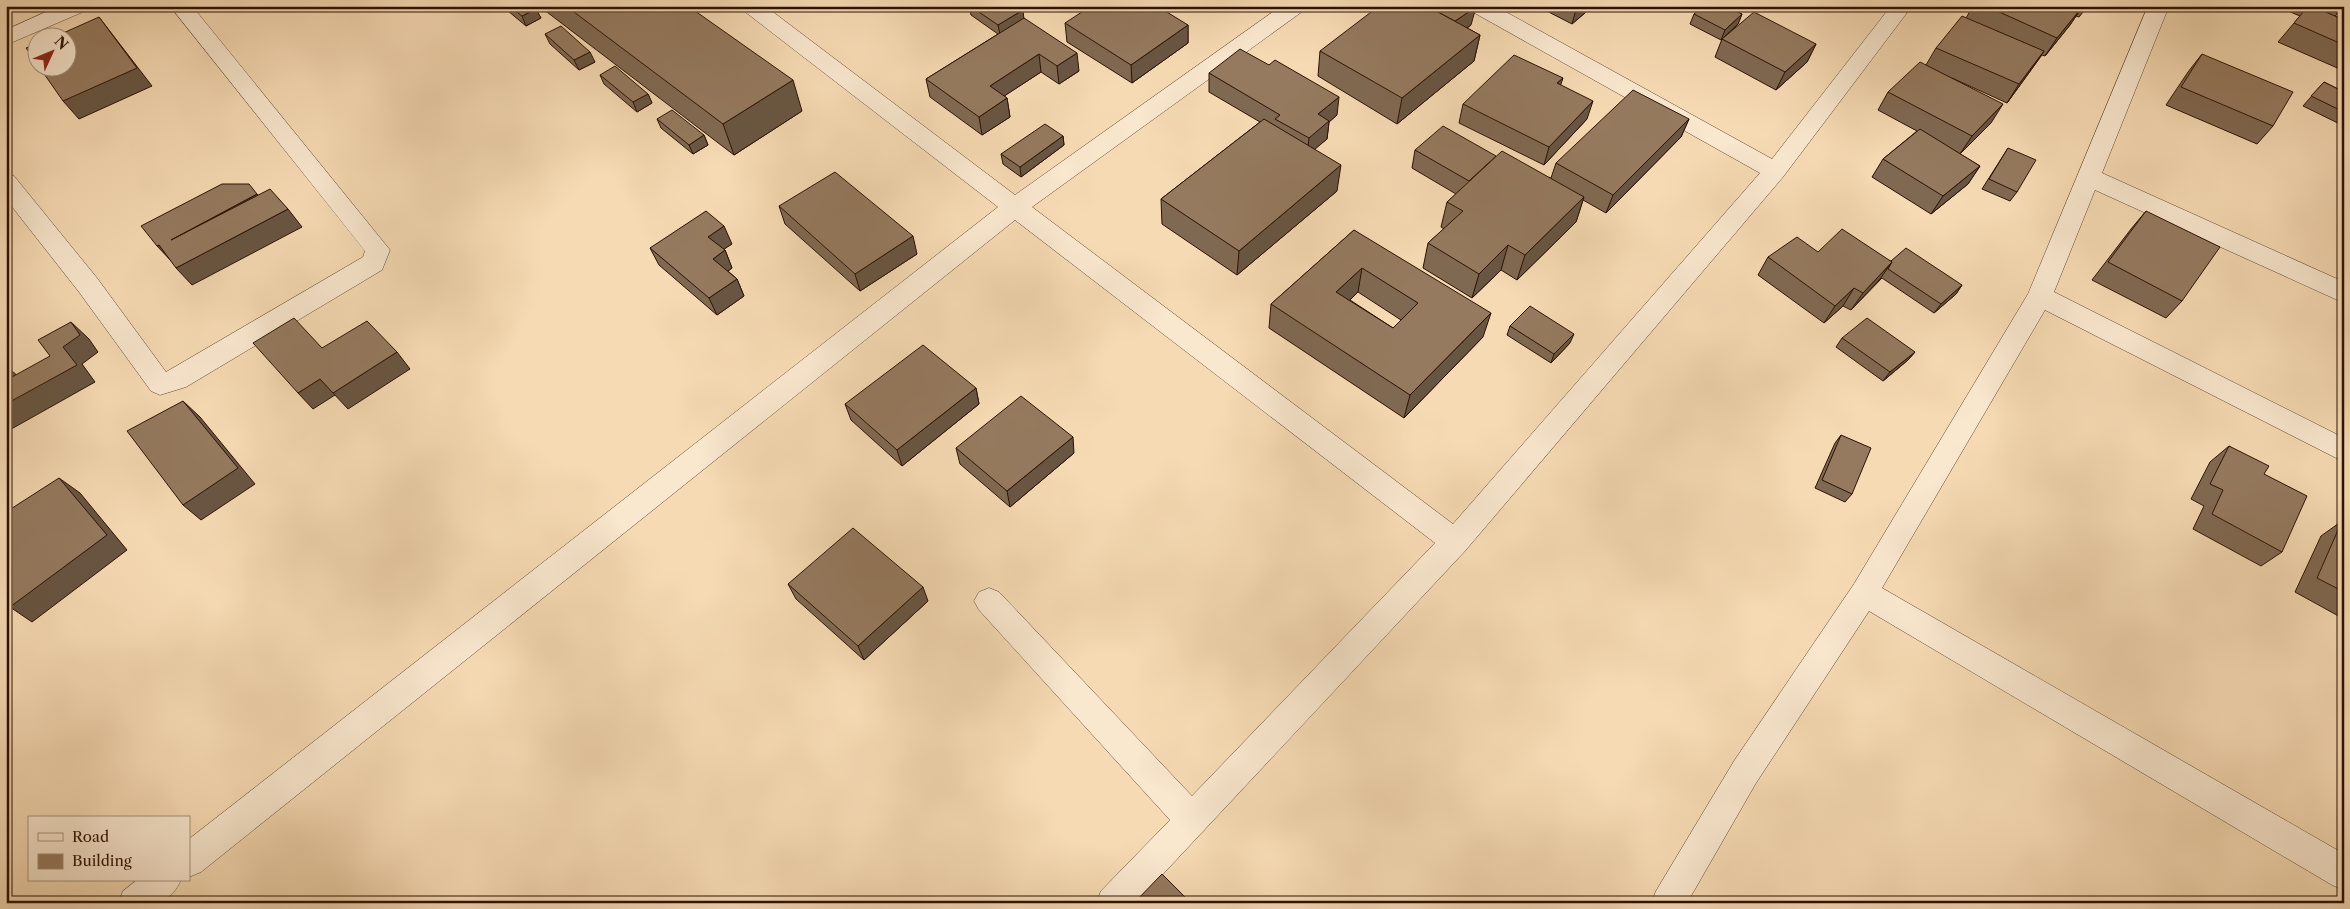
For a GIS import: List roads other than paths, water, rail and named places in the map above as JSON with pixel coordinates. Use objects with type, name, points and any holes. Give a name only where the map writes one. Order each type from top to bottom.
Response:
[{"type":"street","points":[[6,38],[78,6]]},
{"type":"street","points":[[6,182],[88,285],[160,384],[177,380],[373,263],[378,250],[180,6]]},
{"type":"street","points":[[751,6],[1455,542]]},
{"type":"street","points":[[190,859],[1015,207],[1296,6]]},
{"type":"street","points":[[1478,6],[1775,171]]},
{"type":"street","points":[[1113,903],[1191,818],[1455,542],[1775,171],[1902,6]]},
{"type":"street","points":[[1668,903],[1745,772],[1864,592],[2040,296],[2159,6]]},
{"type":"street","points":[[2089,177],[2344,294]]},
{"type":"street","points":[[2040,296],[2344,451]]},
{"type":"street","points":[[1864,592],[2344,873]]},
{"type":"street","points":[[989,601],[1191,818]]},
{"type":"street","points":[[135,903],[161,882]]}]
